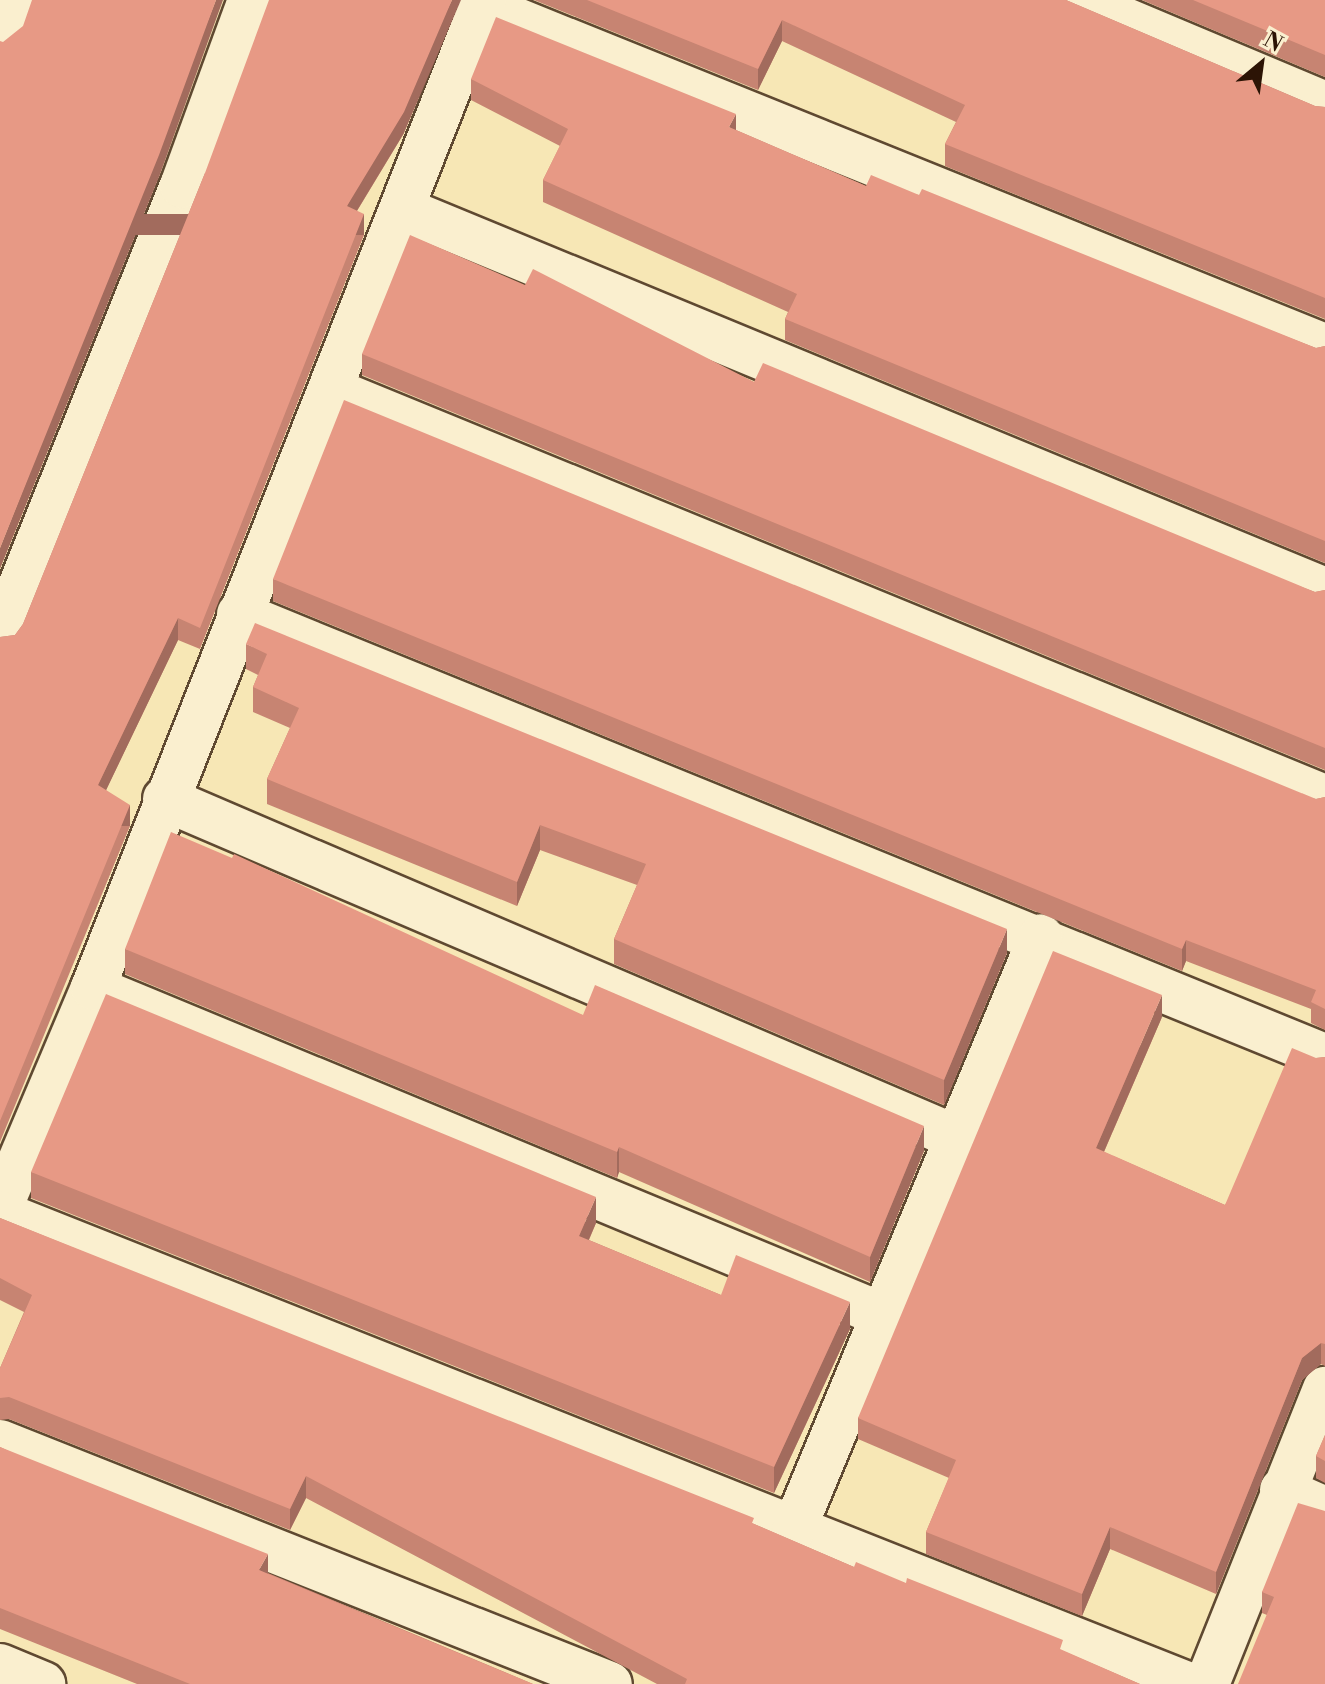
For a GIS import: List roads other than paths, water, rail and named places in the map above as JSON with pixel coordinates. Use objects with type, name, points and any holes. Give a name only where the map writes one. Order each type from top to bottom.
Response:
[{"type":"street","points":[[0,39],[15,0]]},
{"type":"street","points":[[0,636],[182,186],[250,0]]},
{"type":"street","points":[[1078,0],[1325,104]]},
{"type":"street","points":[[1187,1684],[0,1210],[93,988],[165,799],[332,390],[483,3],[1325,346]]},
{"type":"street","points":[[402,209],[1325,590]]},
{"type":"street","points":[[332,390],[1325,797]]},
{"type":"street","points":[[239,614],[1041,936],[1325,1056]]},
{"type":"street","points":[[165,799],[955,1137]]},
{"type":"street","points":[[794,1529],[1041,936]]},
{"type":"street","points":[[93,988],[883,1315]]},
{"type":"street","points":[[1207,1684],[1282,1490],[1325,1389]]},
{"type":"street","points":[[0,1442],[610,1684]]},
{"type":"street","points":[[1282,1490],[1325,1509]]},
{"type":"street","points":[[0,1666],[43,1684]]}]
